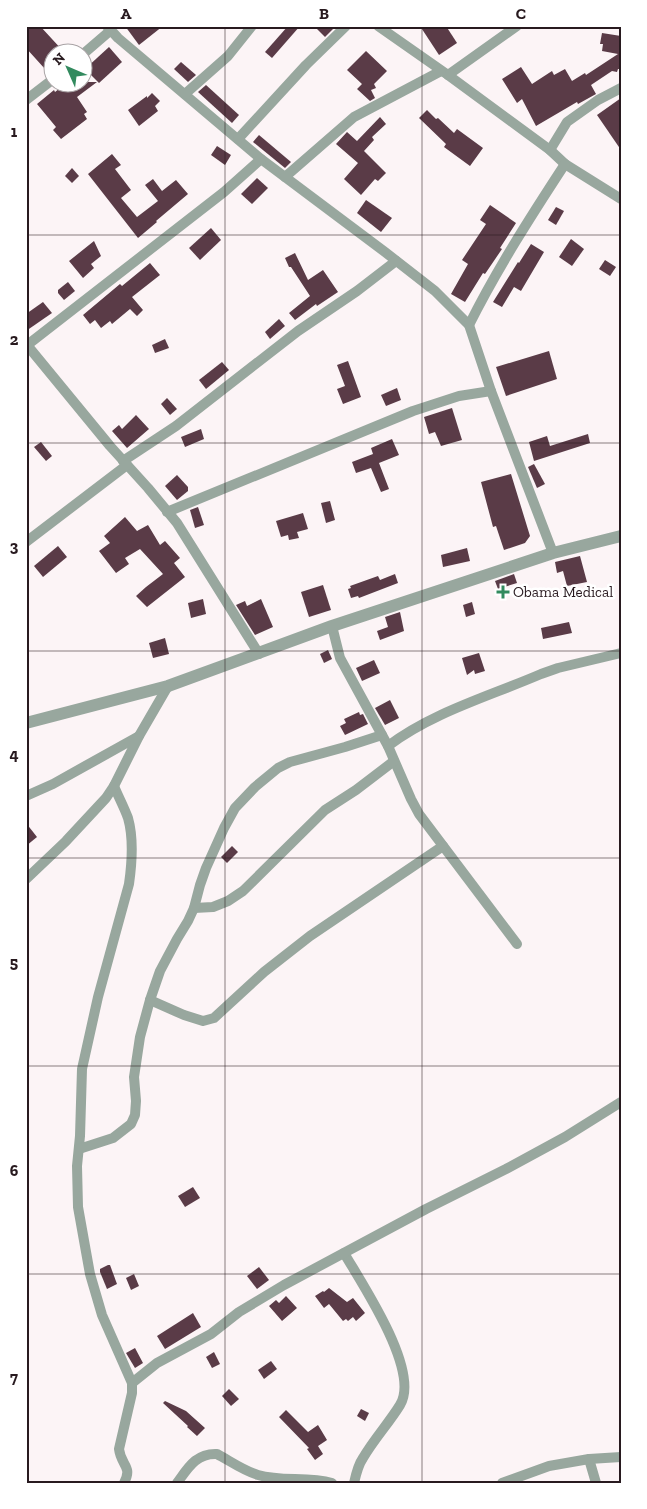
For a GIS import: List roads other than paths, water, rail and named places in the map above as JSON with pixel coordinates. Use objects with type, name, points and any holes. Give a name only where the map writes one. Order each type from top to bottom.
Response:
[{"type":"street","points":[[185,94],[228,56],[252,26]]},
{"type":"street","points":[[238,139],[306,65],[346,26]]},
{"type":"street","points":[[378,26],[550,150],[565,164],[621,200]]},
{"type":"street","points":[[285,177],[354,117],[397,93],[445,73],[517,26]]},
{"type":"street","points":[[92,45],[109,28],[261,159],[396,260],[434,291],[469,325],[491,391],[553,553]]},
{"type":"street","points":[[26,100],[42,88]]},
{"type":"street","points":[[550,150],[568,122],[598,100],[621,88]]},
{"type":"street","points":[[259,654],[177,523],[27,346],[146,251],[224,192],[261,159]]},
{"type":"street","points":[[469,325],[486,291],[520,233],[565,164]]},
{"type":"street","points":[[26,542],[125,463],[176,426],[298,331],[356,291],[396,260]]},
{"type":"street","points":[[167,512],[413,411],[459,396],[491,391]]},
{"type":"street","points":[[26,723],[168,686],[332,626],[553,553],[621,536]]},
{"type":"street","points":[[332,626],[340,658],[388,746],[419,814],[517,944]]},
{"type":"street","points":[[388,746],[401,736],[428,721],[541,674],[621,653]]},
{"type":"street","points":[[26,879],[97,809],[114,786],[139,736],[168,686]]},
{"type":"street","points":[[79,1149],[113,1138],[131,1124],[136,1115],[134,1077],[140,1037],[150,1000],[160,971],[194,908],[200,885],[224,828],[235,808],[255,787],[278,768],[290,762],[382,735]]},
{"type":"street","points":[[26,796],[53,784],[139,736]]},
{"type":"street","points":[[194,908],[213,907],[228,902],[243,891],[325,810],[356,790],[394,761]]},
{"type":"street","points":[[114,786],[128,819],[131,840],[131,867],[129,884],[98,998],[82,1069],[77,1166],[78,1207],[90,1274],[102,1315],[132,1383],[132,1393],[119,1449],[120,1458],[128,1469],[124,1483]]},
{"type":"street","points":[[150,1000],[203,1021],[214,1018],[264,972],[310,936],[443,846]]},
{"type":"street","points":[[132,1383],[157,1363],[211,1334],[239,1312],[284,1285],[566,1137],[621,1102]]},
{"type":"street","points":[[344,1253],[375,1306],[398,1352],[404,1374],[405,1389],[402,1403],[362,1459],[354,1483]]},
{"type":"street","points":[[178,1483],[194,1461],[202,1455],[211,1454],[217,1454],[258,1475],[282,1479],[320,1480],[332,1483]]},
{"type":"street","points":[[502,1483],[549,1466],[589,1459],[621,1457]]},
{"type":"street","points":[[589,1459],[596,1483]]},
{"type":"place","name":"Obama Medical","points":[[503,592]]}]
